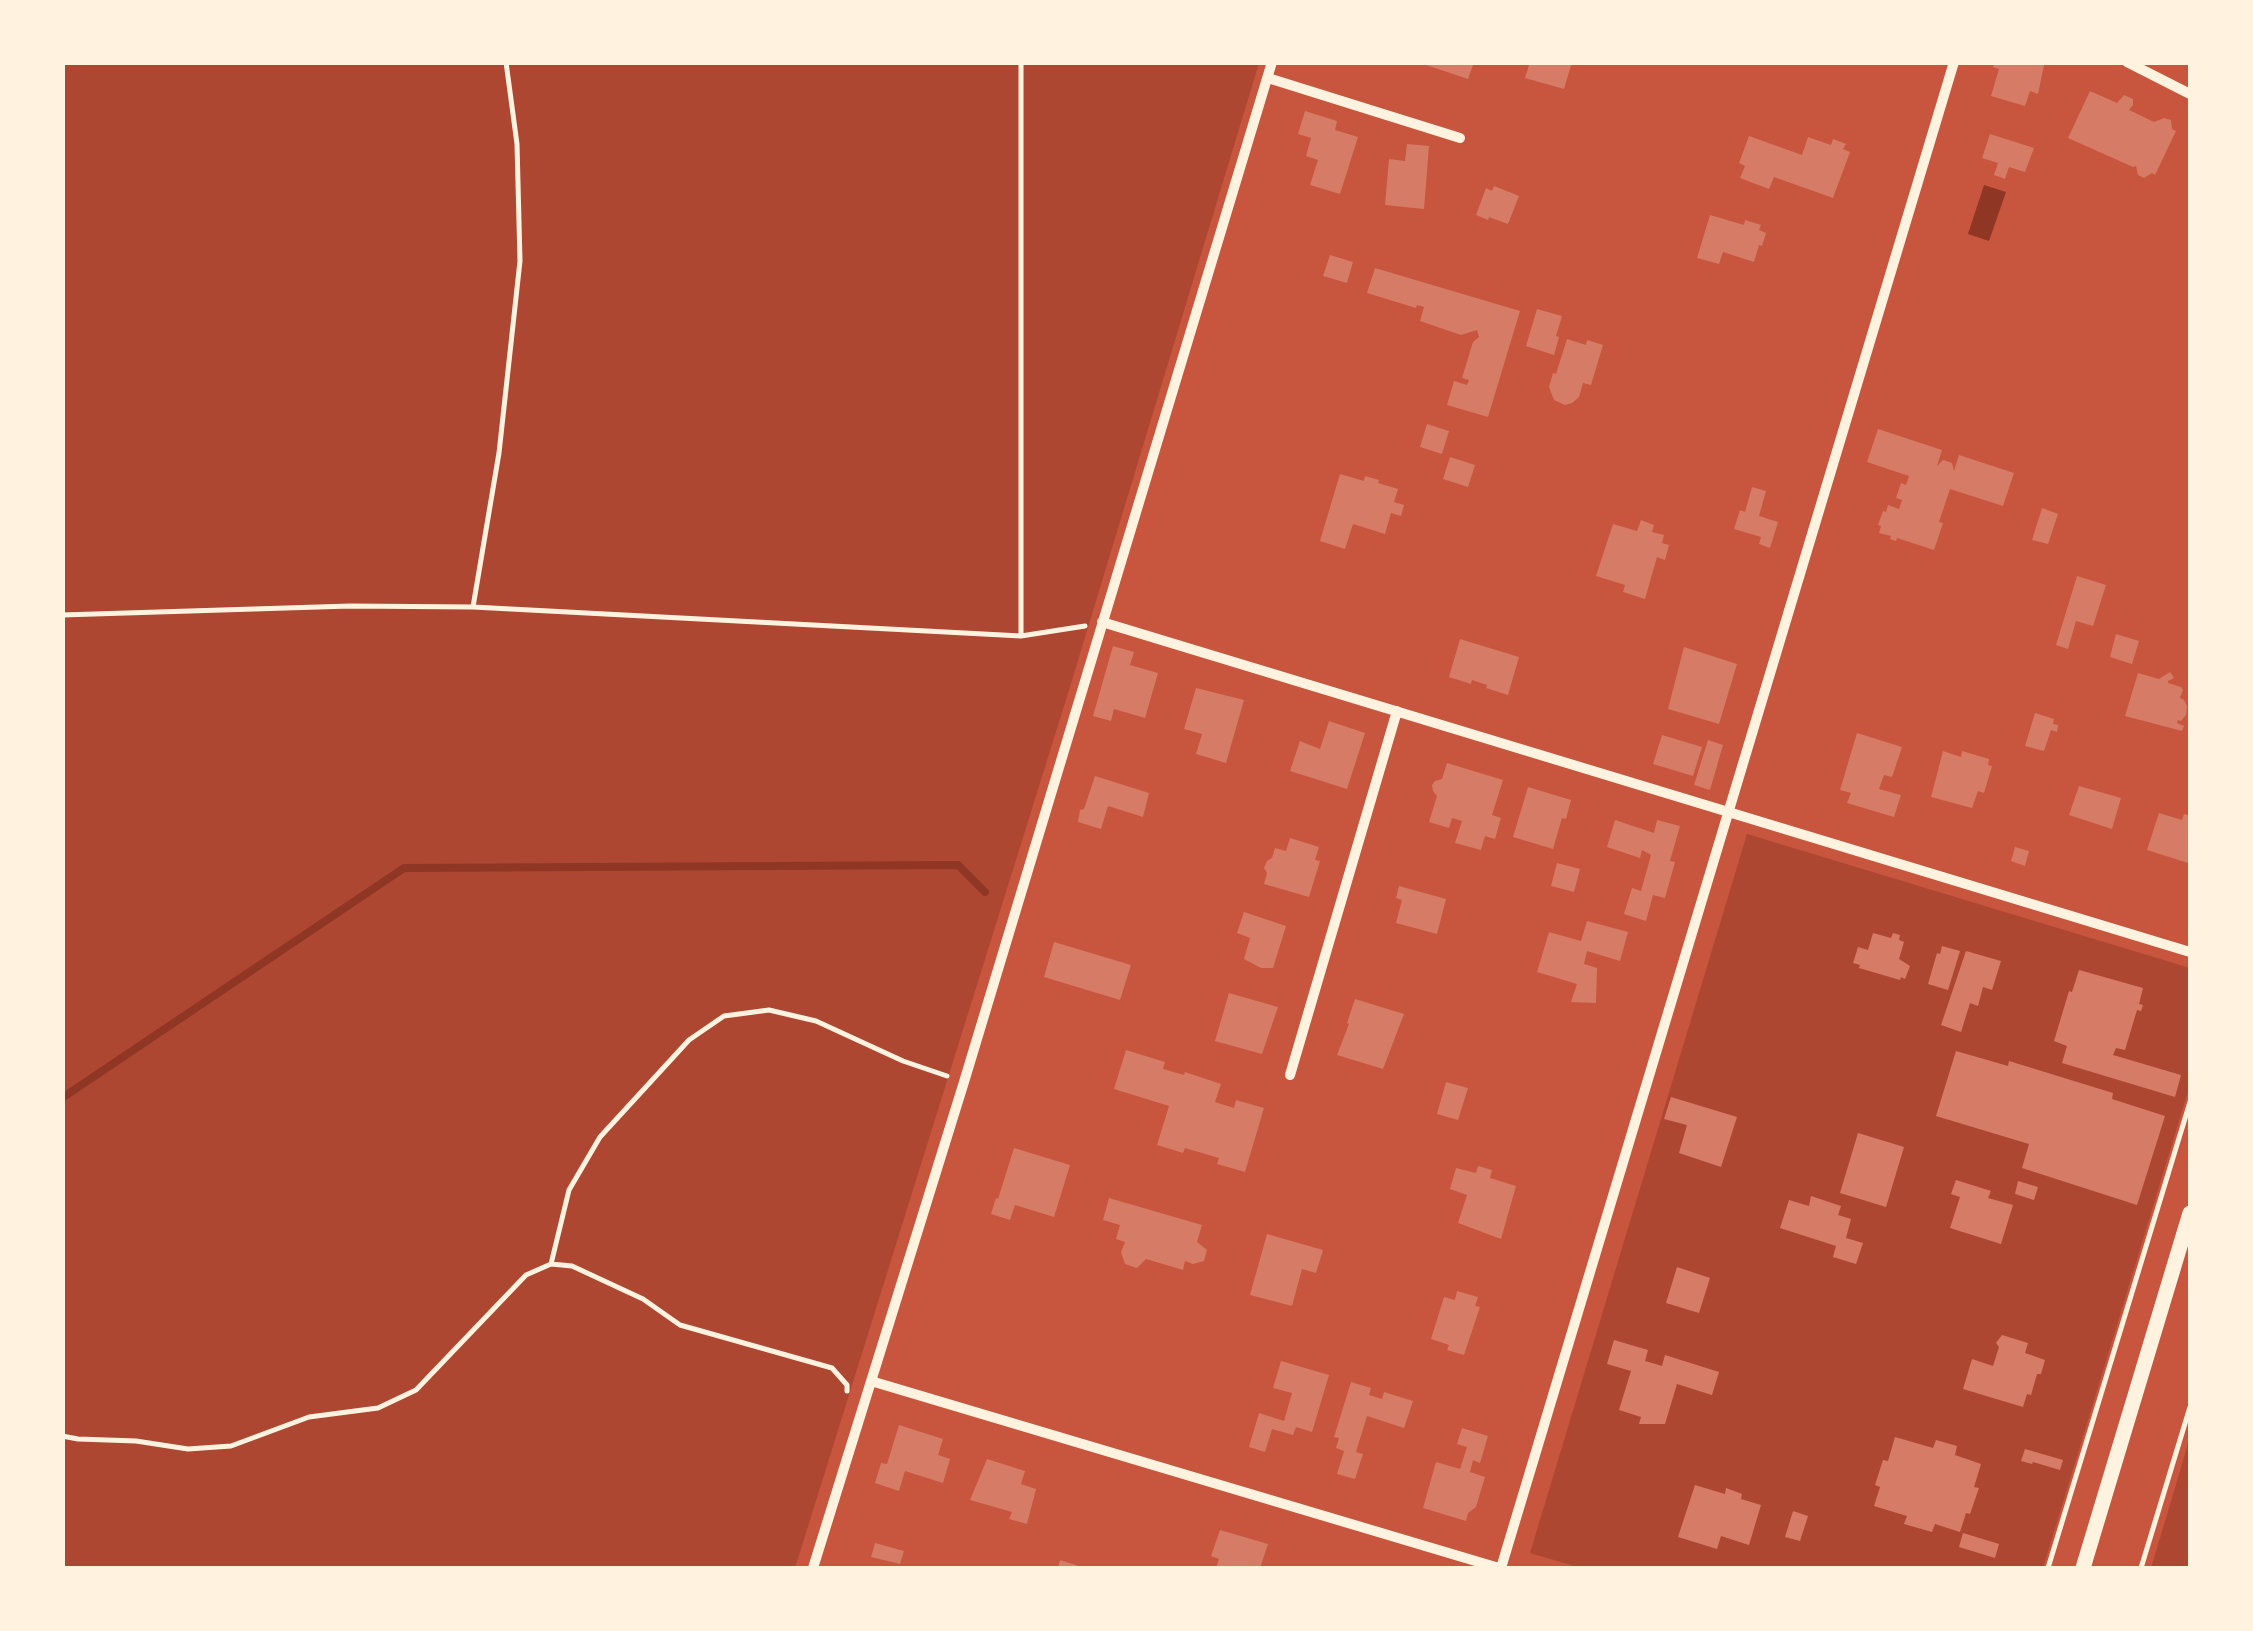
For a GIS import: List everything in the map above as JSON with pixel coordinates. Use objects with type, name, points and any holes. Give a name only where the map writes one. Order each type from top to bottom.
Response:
[{"type":"street","points":[[813,1568],[1272,62]]},
{"type":"street","points":[[871,1381],[1500,1568],[1954,62]]},
{"type":"street","points":[[2128,62],[2190,94]]},
{"type":"street","points":[[1268,78],[1460,138]]},
{"type":"street","points":[[1102,622],[2190,952]]},
{"type":"street","points":[[1290,1076],[1397,710]]},
{"type":"street","points":[[2083,1568],[2190,1213]]},
{"type":"path","points":[[474,607],[500,453],[520,261],[517,144],[506,62]]},
{"type":"path","points":[[1021,62],[1021,636]]},
{"type":"path","points":[[62,615],[350,606],[474,607],[1021,636],[1102,622]]},
{"type":"path","points":[[551,1264],[568,1190],[600,1137],[689,1040],[724,1016],[769,1010],[816,1021],[964,1082]]},
{"type":"path","points":[[2048,1568],[2190,1102]]},
{"type":"path","points":[[62,1436],[188,1449],[230,1446],[309,1416],[378,1408],[416,1390],[526,1275],[551,1264],[572,1266],[643,1299],[680,1325],[832,1368],[847,1386],[847,1405]]},
{"type":"path","points":[[2142,1568],[2190,1407]]},
{"type":"shaded area","points":[[62,63],[1259,63],[1069,690],[795,1568],[63,1568]]},
{"type":"shaded area","points":[[1984,185],[2006,192],[1989,241],[1968,234]]},
{"type":"shaded area","points":[[1747,834],[2190,968],[2190,1085],[2043,1568],[1581,1568],[1530,1553]]},
{"type":"shaded area","points":[[2190,1437],[2190,1568],[2151,1568],[2175,1488]]},
{"type":"building","points":[[1417,62],[1474,62],[1468,79]]},
{"type":"building","points":[[1530,62],[1572,62],[1564,89],[1525,78]]},
{"type":"building","points":[[1995,62],[2044,65],[2038,94],[2030,91],[2025,106],[1991,96],[1999,69],[1993,67]]},
{"type":"building","points":[[2090,91],[2117,103],[2124,95],[2133,99],[2129,110],[2154,122],[2171,120],[2176,131],[2155,175],[2144,178],[2138,175],[2136,166],[2068,138]]},
{"type":"building","points":[[1305,111],[1337,121],[1335,130],[1358,137],[1340,194],[1310,185],[1318,160],[1306,156],[1311,138],[1298,134]]},
{"type":"building","points":[[1990,134],[2034,148],[2025,172],[2009,167],[2005,179],[1994,175],[1998,163],[1982,158]]},
{"type":"building","points":[[1749,136],[1802,155],[1808,137],[1831,145],[1833,139],[1846,144],[1843,149],[1850,152],[1833,198],[1774,177],[1769,189],[1740,178],[1745,166],[1739,163]]},
{"type":"building","points":[[1407,144],[1429,146],[1424,209],[1385,205],[1389,159],[1405,161]]},
{"type":"building","points":[[1494,186],[1519,196],[1508,224],[1476,215],[1486,188],[1492,191]]},
{"type":"building","points":[[1710,215],[1744,225],[1745,220],[1761,225],[1759,230],[1766,233],[1754,262],[1723,252],[1719,264],[1697,258]]},
{"type":"building","points":[[1330,255],[1353,262],[1347,283],[1323,276]]},
{"type":"building","points":[[1375,268],[1520,311],[1488,417],[1447,405],[1454,381],[1467,385],[1469,380],[1462,378],[1473,342],[1479,337],[1477,330],[1461,335],[1420,321],[1424,307],[1367,293]]},
{"type":"building","points":[[1537,309],[1562,316],[1554,355],[1526,346]]},
{"type":"building","points":[[1567,339],[1603,345],[1591,385],[1583,383],[1579,397],[1565,405],[1554,400],[1549,387]]},
{"type":"building","points":[[1427,424],[1449,431],[1442,454],[1420,447]]},
{"type":"building","points":[[1878,429],[1942,450],[1937,466],[1943,460],[1952,463],[1954,471],[1959,455],[2014,473],[2003,506],[1950,489],[1934,550],[1879,533],[1883,511],[1888,505],[1899,509],[1902,500],[1896,498],[1901,483],[1906,485],[1909,476],[1867,462]]},
{"type":"building","points":[[1450,457],[1475,465],[1468,487],[1443,479]]},
{"type":"building","points":[[1340,474],[1364,481],[1365,476],[1398,489],[1394,502],[1404,505],[1401,516],[1391,513],[1385,534],[1353,524],[1345,549],[1320,541]]},
{"type":"building","points":[[1752,487],[1766,491],[1759,516],[1778,522],[1770,548],[1759,544],[1761,537],[1734,529],[1740,510],[1745,512]]},
{"type":"building","points":[[2042,508],[2058,514],[2048,544],[2032,540]]},
{"type":"building","points":[[1641,520],[1654,525],[1652,532],[1664,535],[1662,543],[1669,545],[1665,560],[1657,557],[1645,599],[1623,592],[1625,585],[1596,576],[1613,524],[1637,531]]},
{"type":"building","points":[[2077,576],[2106,585],[2093,626],[2076,621],[2068,649],[2056,645]]},
{"type":"building","points":[[2116,634],[2139,641],[2132,664],[2110,657]]},
{"type":"building","points":[[1460,639],[1519,657],[1508,695],[1472,680],[1471,684],[1449,677]]},
{"type":"building","points":[[1113,646],[1134,652],[1130,665],[1158,673],[1145,718],[1114,709],[1111,721],[1093,716]]},
{"type":"building","points":[[1684,647],[1737,664],[1719,724],[1668,709]]},
{"type":"building","points":[[2170,672],[2174,678],[2168,683],[2181,687],[2180,698],[2187,706],[2186,715],[2177,723],[2184,726],[2182,731],[2125,716],[2138,673],[2159,679]]},
{"type":"building","points":[[1196,688],[1244,700],[1226,763],[1196,754],[1202,734],[1184,729]]},
{"type":"building","points":[[2035,713],[2054,719],[2053,724],[2058,725],[2057,732],[2051,730],[2044,751],[2025,746]]},
{"type":"building","points":[[1329,721],[1365,733],[1347,789],[1290,771],[1300,741],[1320,749]]},
{"type":"building","points":[[1857,733],[1902,747],[1892,777],[1884,775],[1879,789],[1901,795],[1894,817],[1847,803],[1851,793],[1840,790]]},
{"type":"building","points":[[1662,735],[1702,747],[1693,776],[1653,764]]},
{"type":"building","points":[[1708,740],[1723,745],[1710,790],[1694,785]]},
{"type":"building","points":[[1943,751],[1961,757],[1962,751],[1989,759],[1988,765],[1992,766],[1984,793],[1978,791],[1972,808],[1931,797]]},
{"type":"building","points":[[1447,763],[1503,780],[1492,815],[1501,818],[1495,839],[1485,836],[1481,850],[1455,843],[1462,821],[1452,818],[1449,828],[1429,822],[1437,796],[1432,785],[1442,779]]},
{"type":"building","points":[[1095,776],[1149,793],[1143,817],[1108,806],[1101,829],[1078,822]]},
{"type":"building","points":[[2079,786],[2121,798],[2112,829],[2069,815]]},
{"type":"building","points":[[1528,787],[1571,800],[1553,849],[1513,837]]},
{"type":"building","points":[[2159,813],[2182,820],[2184,814],[2190,816],[2188,863],[2147,850]]},
{"type":"building","points":[[1615,820],[1654,833],[1657,820],[1680,826],[1665,898],[1653,895],[1646,921],[1624,914],[1632,888],[1641,891],[1651,855],[1642,850],[1640,858],[1607,847]]},
{"type":"building","points":[[1290,838],[1319,847],[1315,860],[1320,861],[1309,897],[1264,884],[1267,861],[1275,848],[1286,851]]},
{"type":"building","points":[[2015,847],[2029,851],[2025,866],[2011,861]]},
{"type":"building","points":[[1557,863],[1580,869],[1574,892],[1551,886]]},
{"type":"building","points":[[1399,886],[1446,899],[1437,934],[1396,923],[1402,900],[1396,898]]},
{"type":"building","points":[[1244,912],[1286,926],[1273,968],[1261,968],[1244,959],[1250,938],[1237,933]]},
{"type":"building","points":[[1587,921],[1628,932],[1620,961],[1587,951],[1584,964],[1597,968],[1596,1003],[1571,1002],[1577,984],[1537,972],[1549,932],[1581,941]]},
{"type":"building","points":[[1873,933],[1891,938],[1893,933],[1900,935],[1899,940],[1904,942],[1899,959],[1910,966],[1905,979],[1859,968],[1853,963],[1858,947],[1868,950]]},
{"type":"building","points":[[1054,942],[1131,965],[1120,1000],[1044,977]]},
{"type":"building","points":[[1942,946],[1960,951],[1948,990],[1928,984]]},
{"type":"building","points":[[1966,951],[2001,961],[1992,990],[1983,987],[1978,1006],[1970,1003],[1961,1032],[1941,1025]]},
{"type":"building","points":[[2079,970],[2143,988],[2139,1004],[2143,1005],[2141,1011],[2137,1010],[2125,1050],[2116,1048],[2113,1055],[2181,1075],[2175,1097],[2062,1063],[2067,1046],[2054,1041]]},
{"type":"building","points":[[1229,993],[1278,1007],[1262,1054],[1215,1041]]},
{"type":"building","points":[[1355,999],[1404,1014],[1383,1069],[1337,1055]]},
{"type":"building","points":[[1126,1050],[1165,1062],[1163,1069],[1221,1084],[1215,1102],[1234,1108],[1236,1100],[1264,1108],[1245,1172],[1217,1164],[1219,1158],[1157,1145],[1169,1106],[1114,1089]]},
{"type":"building","points":[[1956,1051],[2008,1066],[2009,1061],[2113,1093],[2112,1099],[2165,1116],[2137,1205],[2022,1168],[2029,1144],[1936,1116]]},
{"type":"building","points":[[1446,1082],[1468,1088],[1458,1120],[1437,1114]]},
{"type":"building","points":[[1671,1097],[1737,1117],[1721,1167],[1679,1153],[1687,1125],[1664,1119]]},
{"type":"building","points":[[1858,1133],[1904,1147],[1886,1207],[1840,1193]]},
{"type":"building","points":[[1014,1148],[1070,1165],[1054,1217],[1015,1205],[1010,1220],[991,1214]]},
{"type":"building","points":[[1478,1166],[1492,1170],[1490,1178],[1516,1186],[1501,1239],[1458,1223],[1467,1195],[1450,1189],[1456,1168],[1476,1173]]},
{"type":"building","points":[[1956,1180],[1991,1191],[1988,1198],[2013,1205],[2001,1244],[1950,1228],[1960,1197],[1951,1194]]},
{"type":"building","points":[[2018,1181],[2038,1187],[2034,1200],[2015,1194]]},
{"type":"building","points":[[1811,1196],[1841,1206],[1838,1215],[1851,1219],[1846,1238],[1863,1243],[1856,1264],[1833,1257],[1836,1246],[1780,1228],[1789,1200],[1809,1206]]},
{"type":"building","points":[[1109,1198],[1202,1225],[1197,1242],[1207,1250],[1204,1261],[1185,1261],[1183,1270],[1146,1259],[1137,1268],[1125,1264],[1121,1252],[1125,1242],[1116,1239],[1120,1225],[1103,1220]]},
{"type":"building","points":[[1267,1234],[1323,1250],[1316,1273],[1302,1269],[1292,1306],[1250,1295]]},
{"type":"building","points":[[1677,1267],[1710,1278],[1699,1313],[1666,1303]]},
{"type":"building","points":[[1457,1291],[1478,1297],[1475,1306],[1480,1307],[1464,1355],[1431,1339],[1444,1297],[1455,1300]]},
{"type":"building","points":[[2002,1335],[2028,1343],[2025,1353],[2045,1360],[2023,1407],[1963,1389],[1972,1359],[1993,1366],[1999,1347],[1996,1343]]},
{"type":"building","points":[[1614,1340],[1648,1350],[1645,1361],[1662,1366],[1665,1355],[1719,1372],[1712,1395],[1677,1384],[1665,1424],[1639,1424],[1641,1417],[1619,1410],[1631,1371],[1607,1364]]},
{"type":"building","points":[[1281,1361],[1329,1375],[1312,1432],[1296,1427],[1293,1435],[1272,1429],[1265,1452],[1249,1447],[1259,1413],[1284,1421],[1292,1393],[1273,1388]]},
{"type":"building","points":[[1351,1382],[1371,1388],[1369,1395],[1382,1399],[1384,1392],[1413,1401],[1404,1428],[1367,1416],[1356,1452],[1363,1454],[1355,1479],[1337,1474],[1344,1451],[1336,1448],[1339,1438],[1334,1437]]},
{"type":"building","points":[[899,1425],[943,1439],[938,1455],[950,1459],[943,1483],[905,1471],[899,1491],[875,1483],[881,1463],[887,1464]]},
{"type":"building","points":[[1462,1428],[1488,1436],[1480,1463],[1473,1460],[1470,1472],[1485,1477],[1476,1507],[1468,1513],[1466,1521],[1423,1508],[1436,1462],[1460,1469],[1467,1447],[1457,1444]]},
{"type":"building","points":[[1895,1437],[1933,1448],[1936,1440],[1957,1446],[1955,1455],[1981,1464],[1974,1487],[1979,1488],[1960,1532],[1935,1524],[1932,1532],[1904,1524],[1907,1516],[1874,1506],[1880,1487],[1875,1485]]},
{"type":"building","points":[[2025,1449],[2063,1460],[2060,1470],[2021,1461]]},
{"type":"building","points":[[987,1459],[1025,1471],[1021,1484],[1036,1489],[1027,1524],[1009,1519],[1012,1512],[970,1500]]},
{"type":"building","points":[[1695,1485],[1725,1494],[1726,1488],[1742,1494],[1741,1499],[1761,1505],[1749,1545],[1721,1536],[1717,1549],[1678,1537]]},
{"type":"building","points":[[1793,1511],[1808,1516],[1800,1541],[1785,1537]]},
{"type":"building","points":[[1220,1530],[1268,1544],[1260,1568],[1216,1568],[1219,1559],[1211,1556]]},
{"type":"building","points":[[1963,1533],[1999,1544],[1995,1558],[1959,1547]]},
{"type":"building","points":[[875,1543],[904,1551],[900,1564],[871,1557]]},
{"type":"building","points":[[1060,1560],[1085,1568],[1058,1568]]},
{"type":"waterway","points":[[62,1098],[404,868],[958,865],[985,892]]}]
